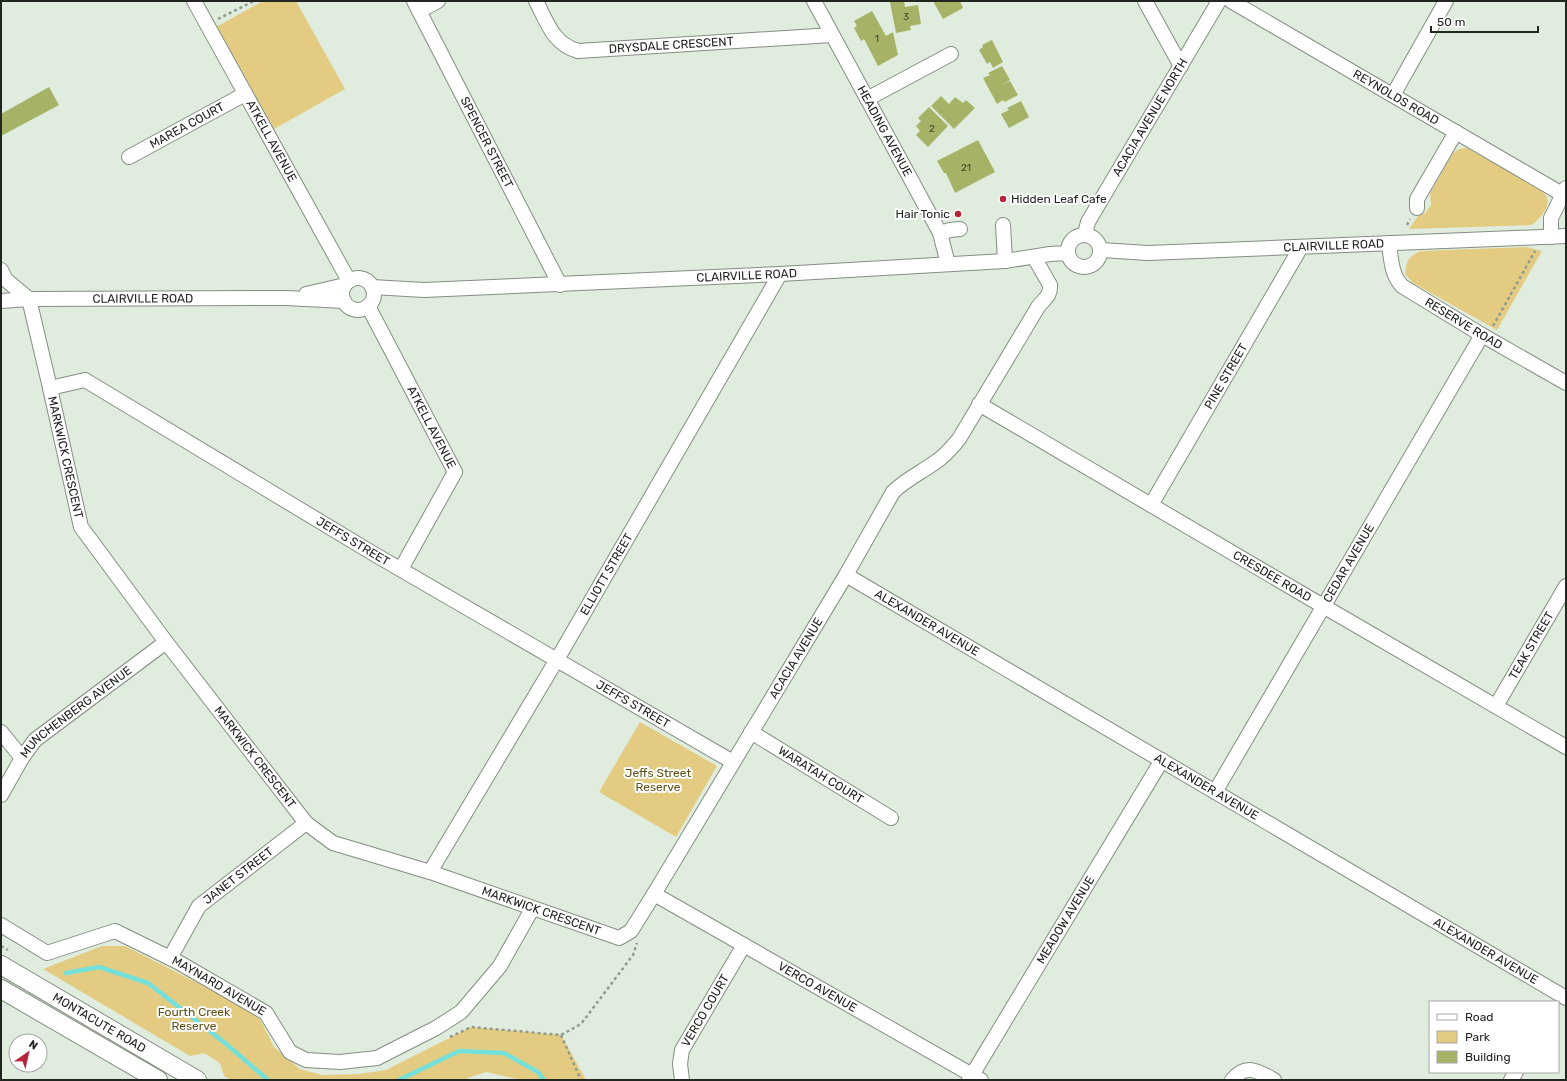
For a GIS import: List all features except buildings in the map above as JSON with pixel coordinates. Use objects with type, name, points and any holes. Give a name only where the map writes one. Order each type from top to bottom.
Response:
[{"type":"main road","name":"MONTACUTE ROAD","points":[[5,965],[197,1080]]},
{"type":"main road","name":"MONTACUTE ROAD","points":[[1,989],[158,1080]]},
{"type":"street","name":"ATKELL AVENUE","points":[[194,1],[347,283]]},
{"type":"street","points":[[416,6],[438,1]]},
{"type":"street","name":"DRYSDALE CRESCENT","points":[[536,1],[557,40],[569,48],[578,51],[832,35]]},
{"type":"street","name":"HEADING AVENUE","points":[[814,1],[940,233],[948,264]]},
{"type":"street","points":[[1145,1],[1181,66]]},
{"type":"street","name":"ACACIA AVENUE NORTH","points":[[1085,234],[1088,222],[1219,1]]},
{"type":"street","name":"REYNOLDS ROAD","points":[[1231,1],[1456,132],[1564,191]]},
{"type":"street","points":[[1393,95],[1446,1]]},
{"type":"street","name":"SPENCER STREET","points":[[416,6],[560,285]]},
{"type":"street","points":[[867,99],[951,54]]},
{"type":"street","name":"MAREA COURT","points":[[129,157],[245,94]]},
{"type":"street","points":[[1417,208],[1417,199],[1456,132]]},
{"type":"street","points":[[1547,237],[1551,218],[1564,191]]},
{"type":"street","points":[[1003,225],[1005,261]]},
{"type":"street","points":[[940,233],[960,229]]},
{"type":"street","points":[[1085,234],[1096,239],[1101,250],[1098,261],[1089,267],[1083,268],[1073,263],[1068,253],[1069,244],[1076,237],[1085,234]]},
{"type":"street","name":"CLAIRVILLE ROAD","points":[[1101,250],[1148,253],[1566,236]]},
{"type":"street","name":"RESERVE ROAD","points":[[1389,243],[1393,270],[1402,286],[1484,336],[1566,383]]},
{"type":"street","name":"PINE STREET","points":[[1151,505],[1301,247]]},
{"type":"street","name":"CLAIRVILLE ROAD","points":[[372,286],[424,290],[560,285],[1005,261],[1050,254],[1068,253]]},
{"type":"street","points":[[979,404],[1038,307],[1049,294],[1050,285],[1048,280],[1034,257]]},
{"type":"street","points":[[1,270],[6,280],[29,299],[50,388]]},
{"type":"street","name":"ELLIOTT STREET","points":[[430,872],[557,659],[780,274]]},
{"type":"street","points":[[354,279],[364,279],[372,286],[374,292],[370,304],[357,310],[351,308],[344,301],[343,290],[347,283],[354,279]]},
{"type":"street","name":"CLAIRVILLE ROAD","points":[[286,298],[347,283]]},
{"type":"street","name":"CLAIRVILLE ROAD","points":[[370,304],[424,290]]},
{"type":"street","name":"CLAIRVILLE ROAD","points":[[1,301],[29,299],[286,298],[344,301]]},
{"type":"street","name":"ATKELL AVENUE","points":[[370,304],[455,472],[401,569]]},
{"type":"street","name":"CEDAR AVENUE","points":[[1215,792],[1323,606],[1484,336]]},
{"type":"street","name":"JEFFS STREET","points":[[50,388],[85,380],[401,569],[733,762]]},
{"type":"street","name":"MARKWICK CRESCENT","points":[[50,388],[81,527],[166,642],[306,823],[333,843],[430,872],[532,909],[619,938],[631,931]]},
{"type":"street","name":"CRESDEE ROAD","points":[[979,404],[1566,747]]},
{"type":"street","name":"ACACIA AVENUE","points":[[631,931],[846,575],[893,492],[901,484],[948,453],[979,404]]},
{"type":"street","name":"ALEXANDER AVENUE","points":[[846,575],[1563,996]]},
{"type":"street","name":"TEAK STREET","points":[[1496,706],[1566,586]]},
{"type":"street","name":"MUNCHENBERG AVENUE","points":[[1,795],[22,758],[35,740],[166,642]]},
{"type":"street","points":[[1,732],[22,758]]},
{"type":"street","name":"WARATAH COURT","points":[[751,732],[891,818]]},
{"type":"street","name":"MEADOW AVENUE","points":[[974,1078],[1162,760]]},
{"type":"street","name":"JANET STREET","points":[[170,958],[199,906],[306,823]]},
{"type":"street","name":"VERCO AVENUE","points":[[654,894],[974,1078]]},
{"type":"street","name":"MAYNARD AVENUE","points":[[1,925],[47,953],[115,931],[170,958],[266,1013],[290,1052],[306,1060],[340,1062],[377,1058],[436,1028],[460,1012],[500,966],[532,909]]},
{"type":"street","name":"VERCO COURT","points":[[682,1080],[680,1064],[682,1050],[744,945]]},
{"type":"street","points":[[1232,1080],[1238,1074],[1246,1070],[1255,1070],[1274,1080]]},
{"type":"path","points":[[207,25],[254,1]]},
{"type":"path","points":[[1484,336],[1547,237]]},
{"type":"path","points":[[450,1038],[471,1027],[561,1035],[581,1024],[633,955],[638,942],[631,931]]},
{"type":"path","points":[[1,946],[5,965]]},
{"type":"path","points":[[561,1035],[581,1080]]},
{"type":"green space","points":[[263,1],[296,1],[345,89],[274,129],[216,27]]},
{"type":"green space","points":[[1467,148],[1541,190],[1548,202],[1546,209],[1532,225],[1409,229],[1418,216],[1425,213],[1431,205],[1430,193],[1453,153],[1459,149]]},
{"type":"green space","points":[[1526,247],[1542,251],[1497,330],[1413,283],[1405,274],[1409,259],[1421,251]]},
{"type":"green space","name":"Jeffs Street Reserve","points":[[640,722],[717,766],[676,837],[599,792]]},
{"type":"green space","name":"Fourth Creek Reserve","points":[[102,946],[125,946],[235,1002],[260,1019],[274,1047],[300,1069],[322,1075],[359,1074],[386,1070],[471,1027],[561,1035],[586,1080],[521,1080],[486,1072],[462,1080],[231,1080],[224,1076],[220,1063],[204,1053],[190,1056],[43,969]]},
{"type":"waterway","points":[[66,973],[99,967],[148,983],[225,1043],[268,1080]]},
{"type":"waterway","points":[[399,1080],[459,1051],[504,1053],[538,1072],[544,1080]]},
{"type":"place","name":"Hidden Leaf Cafe","points":[[1003,199]]},
{"type":"place","name":"Hair Tonic","points":[[958,214]]}]
